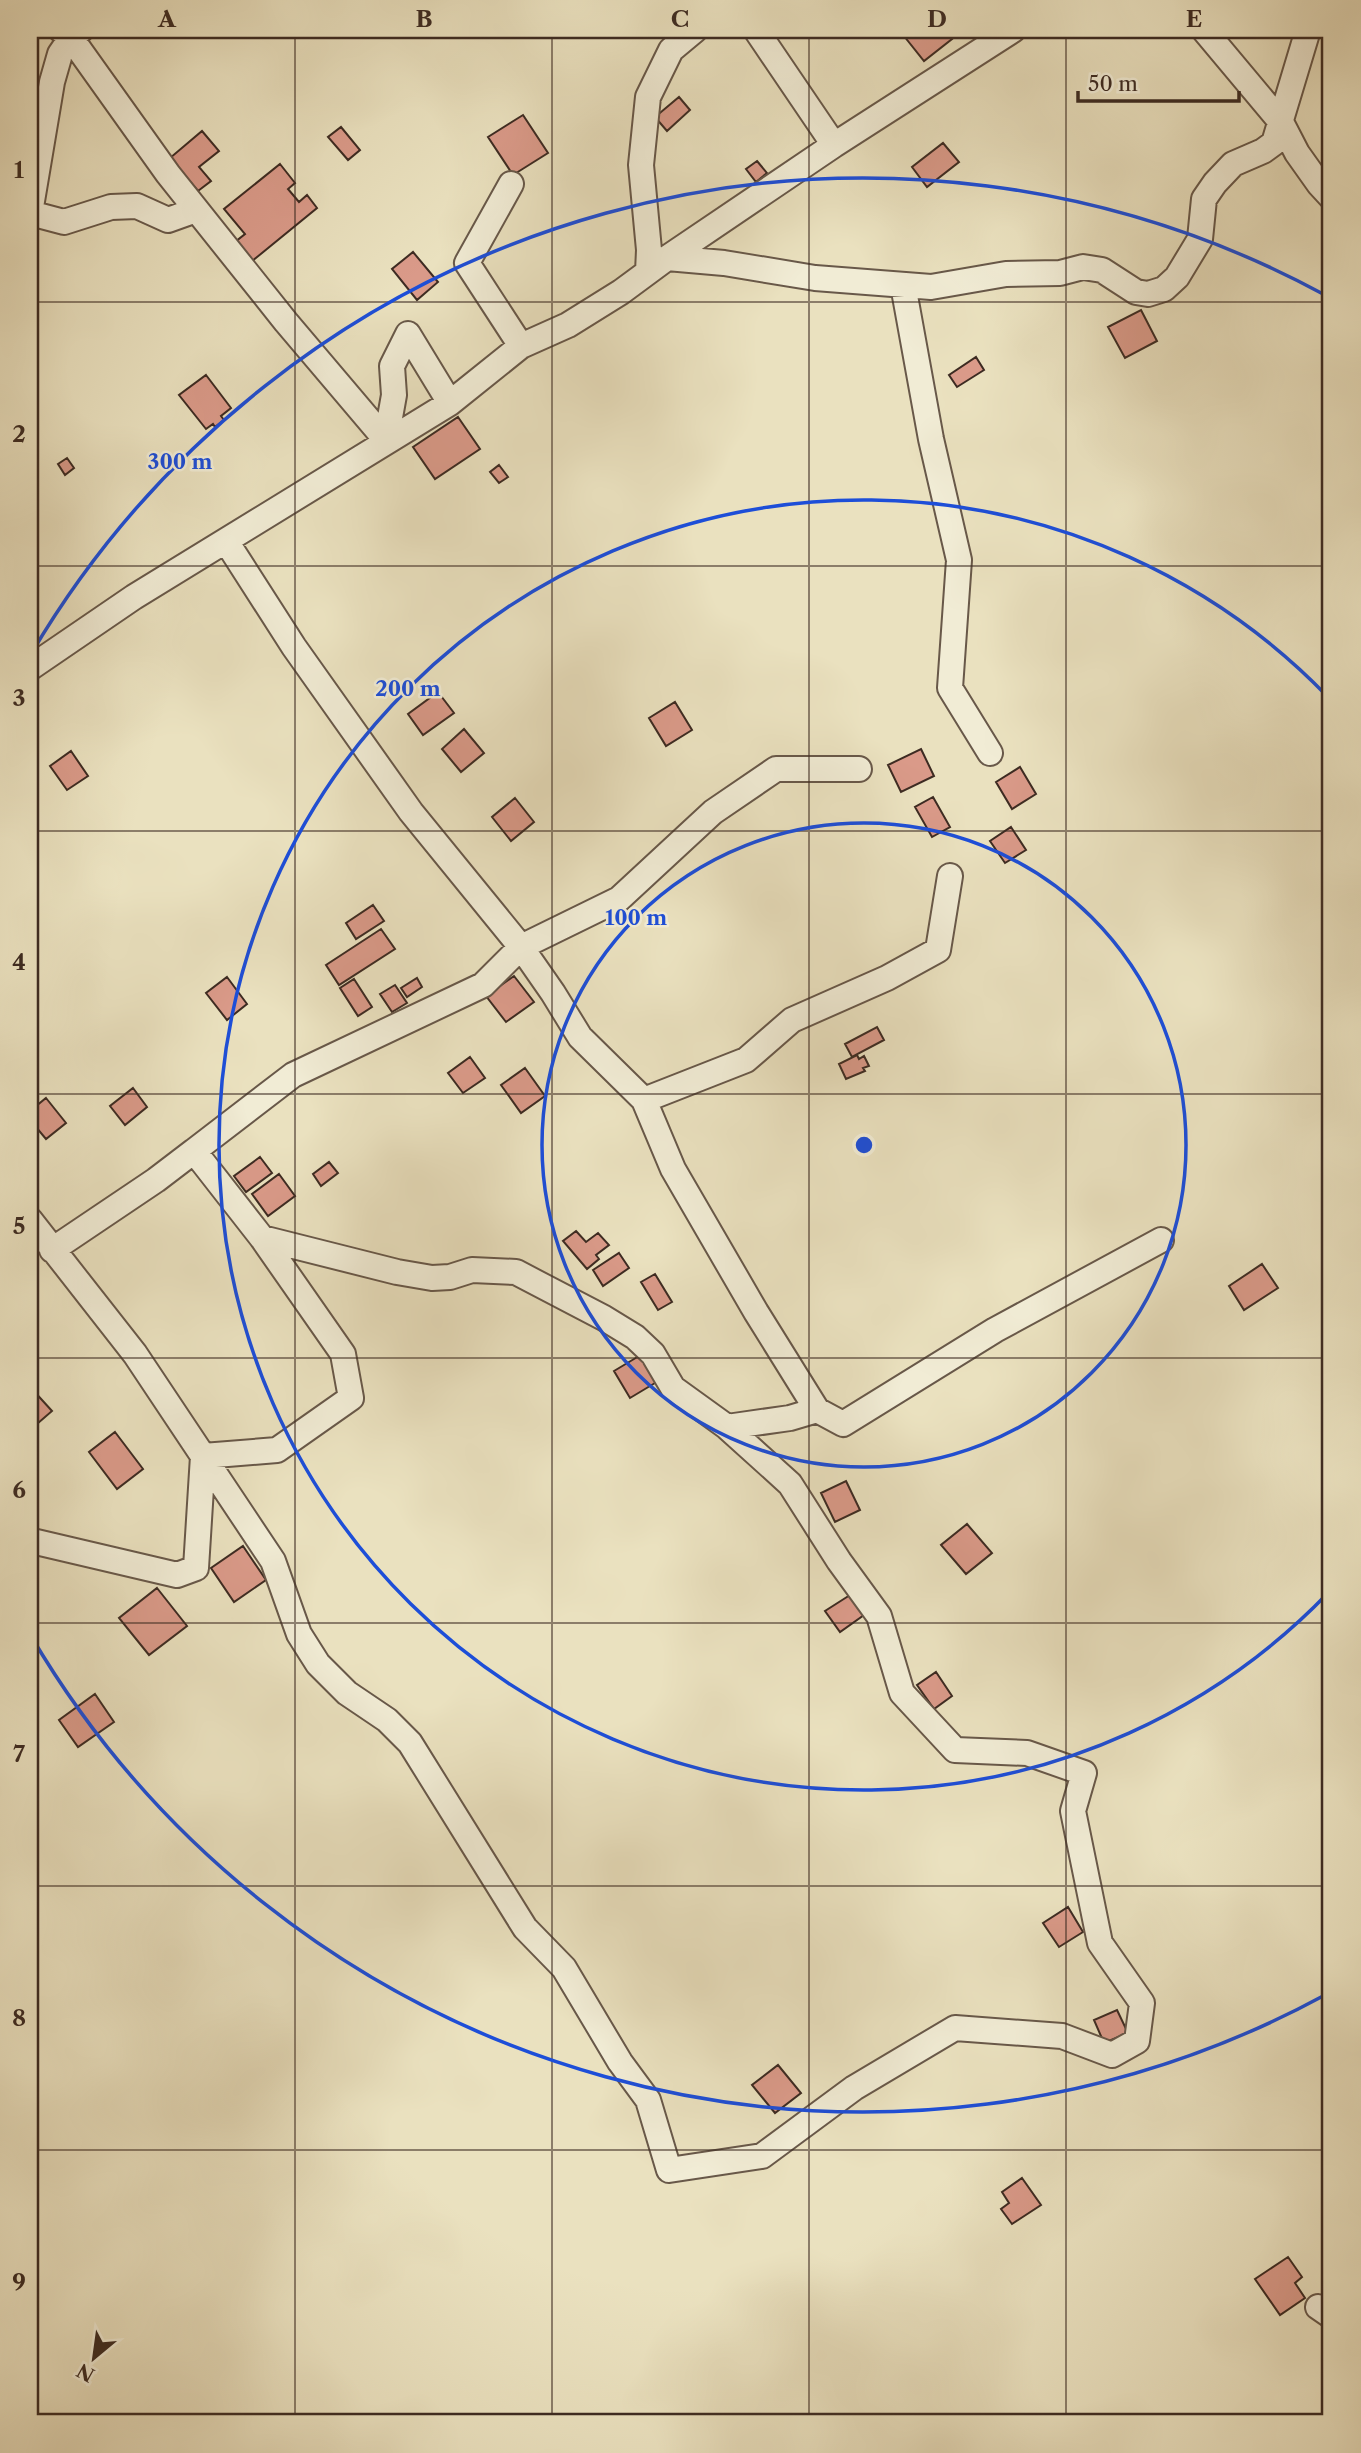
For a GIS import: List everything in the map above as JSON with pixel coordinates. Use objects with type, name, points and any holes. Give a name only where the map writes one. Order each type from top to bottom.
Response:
[{"type":"street","points":[[657,265],[649,250],[641,164],[648,97],[671,50],[695,30]]},
{"type":"street","points":[[756,30],[834,145]]},
{"type":"street","points":[[30,668],[134,597],[450,403],[521,346],[568,325],[834,145],[983,36],[1013,30]]},
{"type":"street","points":[[1204,30],[1281,122],[1297,153],[1331,197]]},
{"type":"street","points":[[657,265],[724,263],[815,278],[931,287],[1006,274],[1060,273],[1083,267],[1102,270],[1136,292],[1149,294],[1164,289],[1177,277],[1200,239],[1204,200],[1233,164],[1263,151],[1274,143],[1308,30]]},
{"type":"street","points":[[196,210],[168,220],[137,206],[111,207],[64,222],[30,213],[52,82],[60,54],[71,33],[196,210],[386,440]]},
{"type":"street","points":[[511,184],[467,264],[521,346]]},
{"type":"street","points":[[903,285],[931,439],[959,561],[950,688],[990,753]]},
{"type":"street","points":[[386,440],[394,396],[392,366],[408,334],[450,403]]},
{"type":"street","points":[[226,541],[293,647],[411,812],[521,947],[580,1037],[644,1100],[673,1169],[817,1410],[843,1424],[995,1330],[1161,1240]]},
{"type":"street","points":[[52,1250],[156,1180],[293,1075],[483,985],[521,947],[619,899],[713,812],[776,769],[859,769]]},
{"type":"street","points":[[644,1100],[746,1060],[792,1020],[887,978],[938,950],[950,876]]},
{"type":"street","points":[[194,1151],[262,1238],[343,1354],[351,1398],[277,1450],[203,1456]]},
{"type":"street","points":[[30,1220],[135,1354],[273,1560],[299,1634],[318,1664],[347,1693],[387,1720],[410,1742],[525,1928],[564,1968],[620,2062],[648,2101],[669,2170],[762,2156],[854,2088],[956,2028],[1062,2036],[1112,2055],[1137,2041],[1142,2003],[1100,1943],[1073,1811],[1084,1773],[1027,1753],[954,1750],[902,1693],[879,1616],[839,1561],[790,1484],[727,1427],[673,1388],[653,1354],[635,1338],[604,1318],[516,1272],[472,1270],[450,1277],[432,1278],[397,1272],[262,1238]]},
{"type":"street","points":[[727,1427],[790,1418],[817,1410]]},
{"type":"street","points":[[30,1544],[32,1541],[177,1575],[196,1568],[203,1456]]},
{"type":"building","points":[[912,30],[945,30],[952,39],[924,61],[904,36]]},
{"type":"building","points":[[679,97],[690,110],[667,131],[655,117]]},
{"type":"building","points":[[523,115],[548,153],[513,175],[488,137]]},
{"type":"building","points":[[341,127],[360,150],[348,160],[328,137]]},
{"type":"building","points":[[202,131],[219,151],[199,167],[211,181],[198,191],[170,158]]},
{"type":"building","points":[[943,143],[959,162],[927,187],[912,167]]},
{"type":"building","points":[[757,161],[767,173],[756,182],[746,169]]},
{"type":"building","points":[[280,164],[295,183],[288,189],[299,202],[307,195],[317,208],[251,262],[235,242],[245,234],[224,209]]},
{"type":"building","points":[[413,252],[438,282],[417,300],[392,269]]},
{"type":"building","points":[[1141,310],[1157,341],[1125,358],[1108,327]]},
{"type":"building","points":[[976,357],[984,370],[957,387],[949,375]]},
{"type":"building","points":[[206,375],[231,408],[221,416],[224,420],[215,427],[213,424],[206,429],[179,395]]},
{"type":"building","points":[[458,417],[480,449],[435,479],[413,447]]},
{"type":"building","points":[[67,458],[74,468],[65,475],[58,464]]},
{"type":"building","points":[[499,465],[508,477],[499,483],[490,472]]},
{"type":"building","points":[[438,692],[454,713],[423,735],[408,714]]},
{"type":"building","points":[[675,702],[692,730],[666,746],[649,718]]},
{"type":"building","points":[[464,729],[484,753],[461,772],[442,749]]},
{"type":"building","points":[[921,749],[934,776],[901,792],[888,765]]},
{"type":"building","points":[[71,751],[88,776],[67,790],[50,766]]},
{"type":"building","points":[[1020,767],[1036,794],[1012,809],[996,782]]},
{"type":"building","points":[[933,797],[950,827],[932,837],[915,807]]},
{"type":"building","points":[[515,798],[534,822],[511,841],[492,817]]},
{"type":"building","points":[[1011,827],[1026,850],[1005,863],[990,841]]},
{"type":"building","points":[[373,905],[384,921],[356,939],[346,923]]},
{"type":"building","points":[[381,929],[395,949],[339,985],[326,965]]},
{"type":"building","points":[[514,976],[534,1002],[506,1022],[486,996]]},
{"type":"building","points":[[227,977],[247,1004],[227,1020],[206,993]]},
{"type":"building","points":[[417,978],[422,987],[407,997],[401,988]]},
{"type":"building","points":[[354,979],[372,1007],[358,1016],[340,988]]},
{"type":"building","points":[[395,985],[407,1003],[392,1012],[380,994]]},
{"type":"building","points":[[877,1027],[884,1040],[852,1057],[845,1044]]},
{"type":"building","points":[[857,1055],[859,1059],[864,1056],[869,1066],[863,1068],[865,1071],[846,1079],[839,1064]]},
{"type":"building","points":[[470,1057],[485,1078],[463,1093],[448,1073]]},
{"type":"building","points":[[525,1068],[545,1096],[521,1113],[501,1085]]},
{"type":"building","points":[[133,1088],[147,1107],[125,1125],[110,1106]]},
{"type":"building","points":[[46,1098],[66,1123],[46,1139],[30,1120],[30,1111]]},
{"type":"building","points":[[260,1157],[272,1173],[246,1192],[234,1176]]},
{"type":"building","points":[[329,1162],[338,1173],[321,1186],[313,1174]]},
{"type":"building","points":[[279,1174],[295,1196],[268,1216],[252,1194]]},
{"type":"building","points":[[576,1231],[586,1242],[598,1233],[609,1245],[596,1255],[599,1259],[587,1269],[563,1241]]},
{"type":"building","points":[[619,1253],[629,1268],[603,1286],[593,1270]]},
{"type":"building","points":[[1262,1264],[1278,1288],[1244,1310],[1229,1286]]},
{"type":"building","points":[[655,1274],[672,1302],[658,1310],[641,1282]]},
{"type":"building","points":[[644,1353],[660,1380],[630,1398],[614,1371]]},
{"type":"building","points":[[32,1389],[52,1411],[30,1430],[30,1391]]},
{"type":"building","points":[[115,1432],[143,1469],[117,1489],[89,1452]]},
{"type":"building","points":[[846,1481],[860,1510],[835,1522],[821,1493]]},
{"type":"building","points":[[967,1524],[992,1553],[966,1574],[941,1545]]},
{"type":"building","points":[[243,1546],[266,1580],[234,1602],[211,1568]]},
{"type":"building","points":[[157,1588],[187,1626],[149,1655],[119,1618]]},
{"type":"building","points":[[850,1595],[864,1615],[840,1632],[825,1611]]},
{"type":"building","points":[[936,1672],[952,1696],[934,1709],[917,1685]]},
{"type":"building","points":[[95,1694],[114,1722],[78,1747],[59,1720]]},
{"type":"building","points":[[1068,1907],[1083,1932],[1059,1947],[1043,1923]]},
{"type":"building","points":[[1117,2010],[1128,2033],[1104,2043],[1094,2020]]},
{"type":"building","points":[[778,2065],[801,2093],[775,2113],[752,2085]]},
{"type":"building","points":[[1022,2178],[1041,2205],[1012,2224],[1001,2209],[1009,2203],[1002,2192]]},
{"type":"building","points":[[1288,2257],[1302,2277],[1295,2283],[1305,2298],[1280,2315],[1255,2279]]}]
